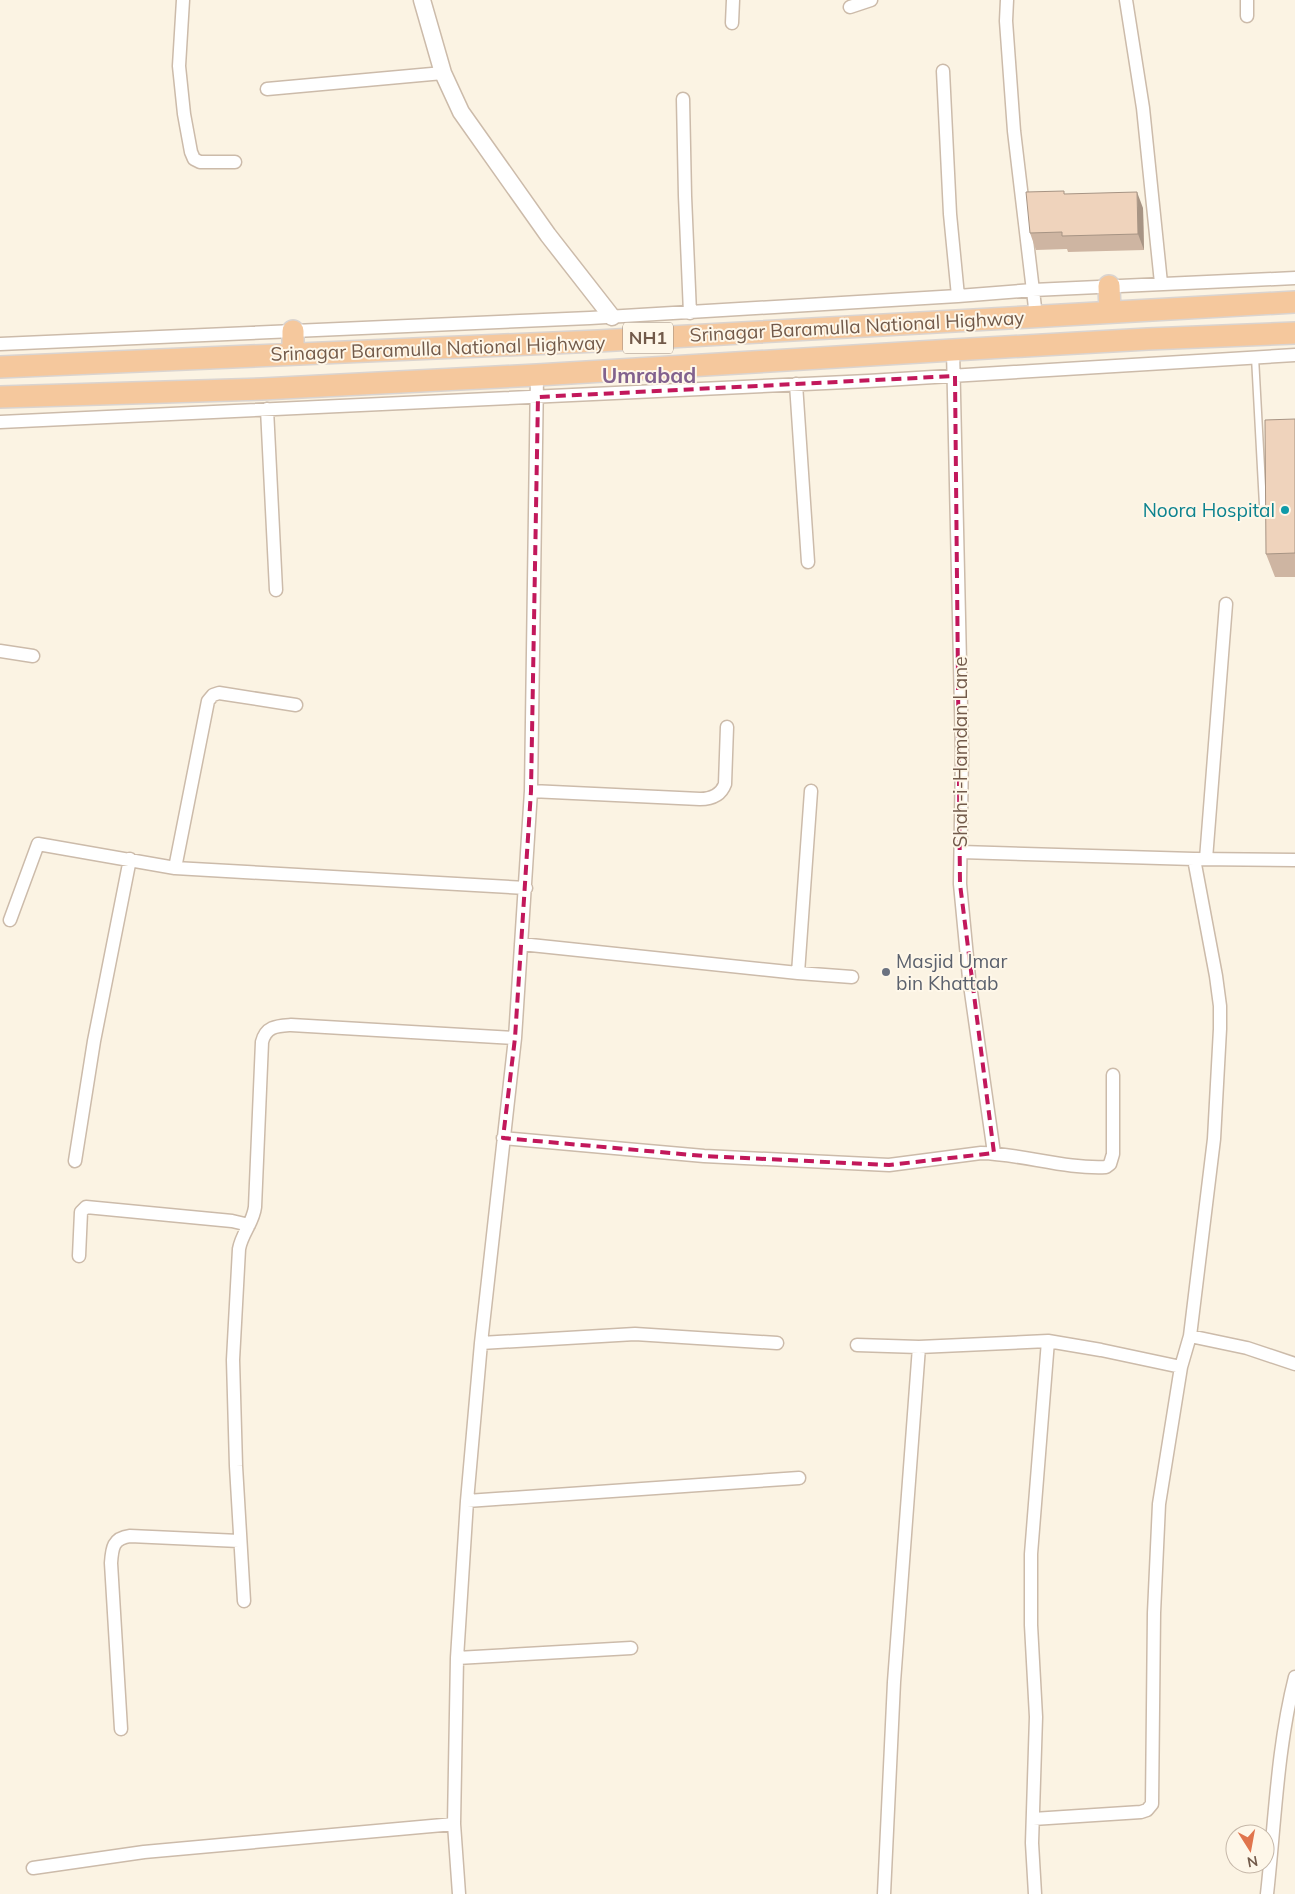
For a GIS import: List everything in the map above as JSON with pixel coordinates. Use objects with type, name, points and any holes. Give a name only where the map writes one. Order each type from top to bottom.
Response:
[{"type":"highway","points":[[1109,286],[1110,312]]},
{"type":"highway","name":"Srinagar Baramulla National Highway","points":[[0,366],[608,340],[1295,302]]},
{"type":"highway","points":[[294,331],[294,354]]},
{"type":"highway","name":"NH1","points":[[0,397],[262,389],[537,375],[1148,339],[1295,333]]},
{"type":"street","points":[[183,0],[180,66],[184,114],[191,152],[194,159],[200,162],[235,162]]},
{"type":"street","points":[[423,0],[443,72],[461,112],[548,235],[612,317]]},
{"type":"street","points":[[732,23],[734,0]]},
{"type":"street","points":[[850,7],[871,0]]},
{"type":"street","points":[[1006,0],[1014,131],[1036,316]]},
{"type":"street","points":[[1126,0],[1143,108],[1161,283]]},
{"type":"street","points":[[1247,0],[1247,16]]},
{"type":"street","points":[[943,71],[950,214],[958,296]]},
{"type":"street","points":[[267,90],[443,72]]},
{"type":"street","points":[[683,99],[690,313]]},
{"type":"street","points":[[0,344],[612,317],[1034,290],[1295,278]]},
{"type":"street","name":"Shah-i-Hamdan Lane","points":[[953,350],[962,752],[962,918],[994,1153]]},
{"type":"street","points":[[0,422],[955,376],[1295,355]]},
{"type":"street","points":[[460,1894],[454,1824],[457,1658],[467,1501],[481,1343],[515,1038],[531,791],[537,375]]},
{"type":"street","points":[[796,384],[808,562]]},
{"type":"street","points":[[267,409],[276,590]]},
{"type":"street","points":[[1033,1819],[1142,1812],[1147,1810],[1152,1804],[1154,1613],[1159,1504],[1181,1367],[1190,1336],[1214,1139],[1220,1006],[1200,859],[1226,604]]},
{"type":"street","points":[[0,651],[33,656]]},
{"type":"street","points":[[175,868],[209,699],[219,693],[296,706]]},
{"type":"street","points":[[531,791],[712,798],[723,790],[725,784],[728,727]]},
{"type":"street","points":[[798,973],[811,791]]},
{"type":"street","points":[[10,920],[38,844],[175,868],[526,888]]},
{"type":"street","points":[[961,852],[1295,860]]},
{"type":"street","points":[[75,1162],[94,1041],[130,859]]},
{"type":"street","points":[[521,944],[852,977]]},
{"type":"street","points":[[244,1601],[233,1360],[239,1249],[243,1233],[254,1215],[255,1207],[262,1042],[264,1034],[270,1029],[292,1025],[515,1038]]},
{"type":"street","points":[[503,1138],[704,1156],[889,1165],[964,1154],[994,1153],[1043,1162],[1097,1167],[1110,1164],[1113,1154],[1113,1075]]},
{"type":"street","points":[[79,1256],[81,1212],[86,1207],[232,1221],[249,1225]]},
{"type":"street","points":[[481,1343],[635,1334],[777,1343]]},
{"type":"street","points":[[1190,1336],[1255,1350],[1295,1364]]},
{"type":"street","points":[[857,1345],[919,1348],[1048,1341],[1181,1367]]},
{"type":"street","points":[[1035,1894],[1032,1843],[1036,1717],[1031,1554],[1048,1341]]},
{"type":"street","points":[[884,1894],[894,1682],[919,1348]]},
{"type":"street","points":[[467,1501],[799,1478]]},
{"type":"street","points":[[121,1729],[111,1563],[114,1544],[121,1537],[130,1536],[240,1541]]},
{"type":"street","points":[[457,1658],[631,1648]]},
{"type":"street","points":[[1267,1894],[1289,1739],[1287,1709],[1295,1677]]},
{"type":"street","points":[[33,1868],[144,1852],[454,1824]]},
{"type":"lane","points":[[1255,357],[1263,505]]},
{"type":"highlighted area","points":[[955,376],[960,884],[994,1153],[889,1165],[704,1156],[503,1138],[515,1038],[531,791],[538,397]]},
{"type":"building","points":[[1064,191],[1064,194],[1137,192],[1138,234],[1062,236],[1062,232],[1030,233],[1026,192]]},
{"type":"building","points":[[1295,419],[1295,553],[1266,554],[1265,420]]},
{"type":"place","name":"Noora Hospital","points":[[1285,510]]},
{"type":"place","name":"Masjid Umar bin Khattab","points":[[886,972]]},
{"type":"district","name":"Umrabad","points":[[649,376]]}]
